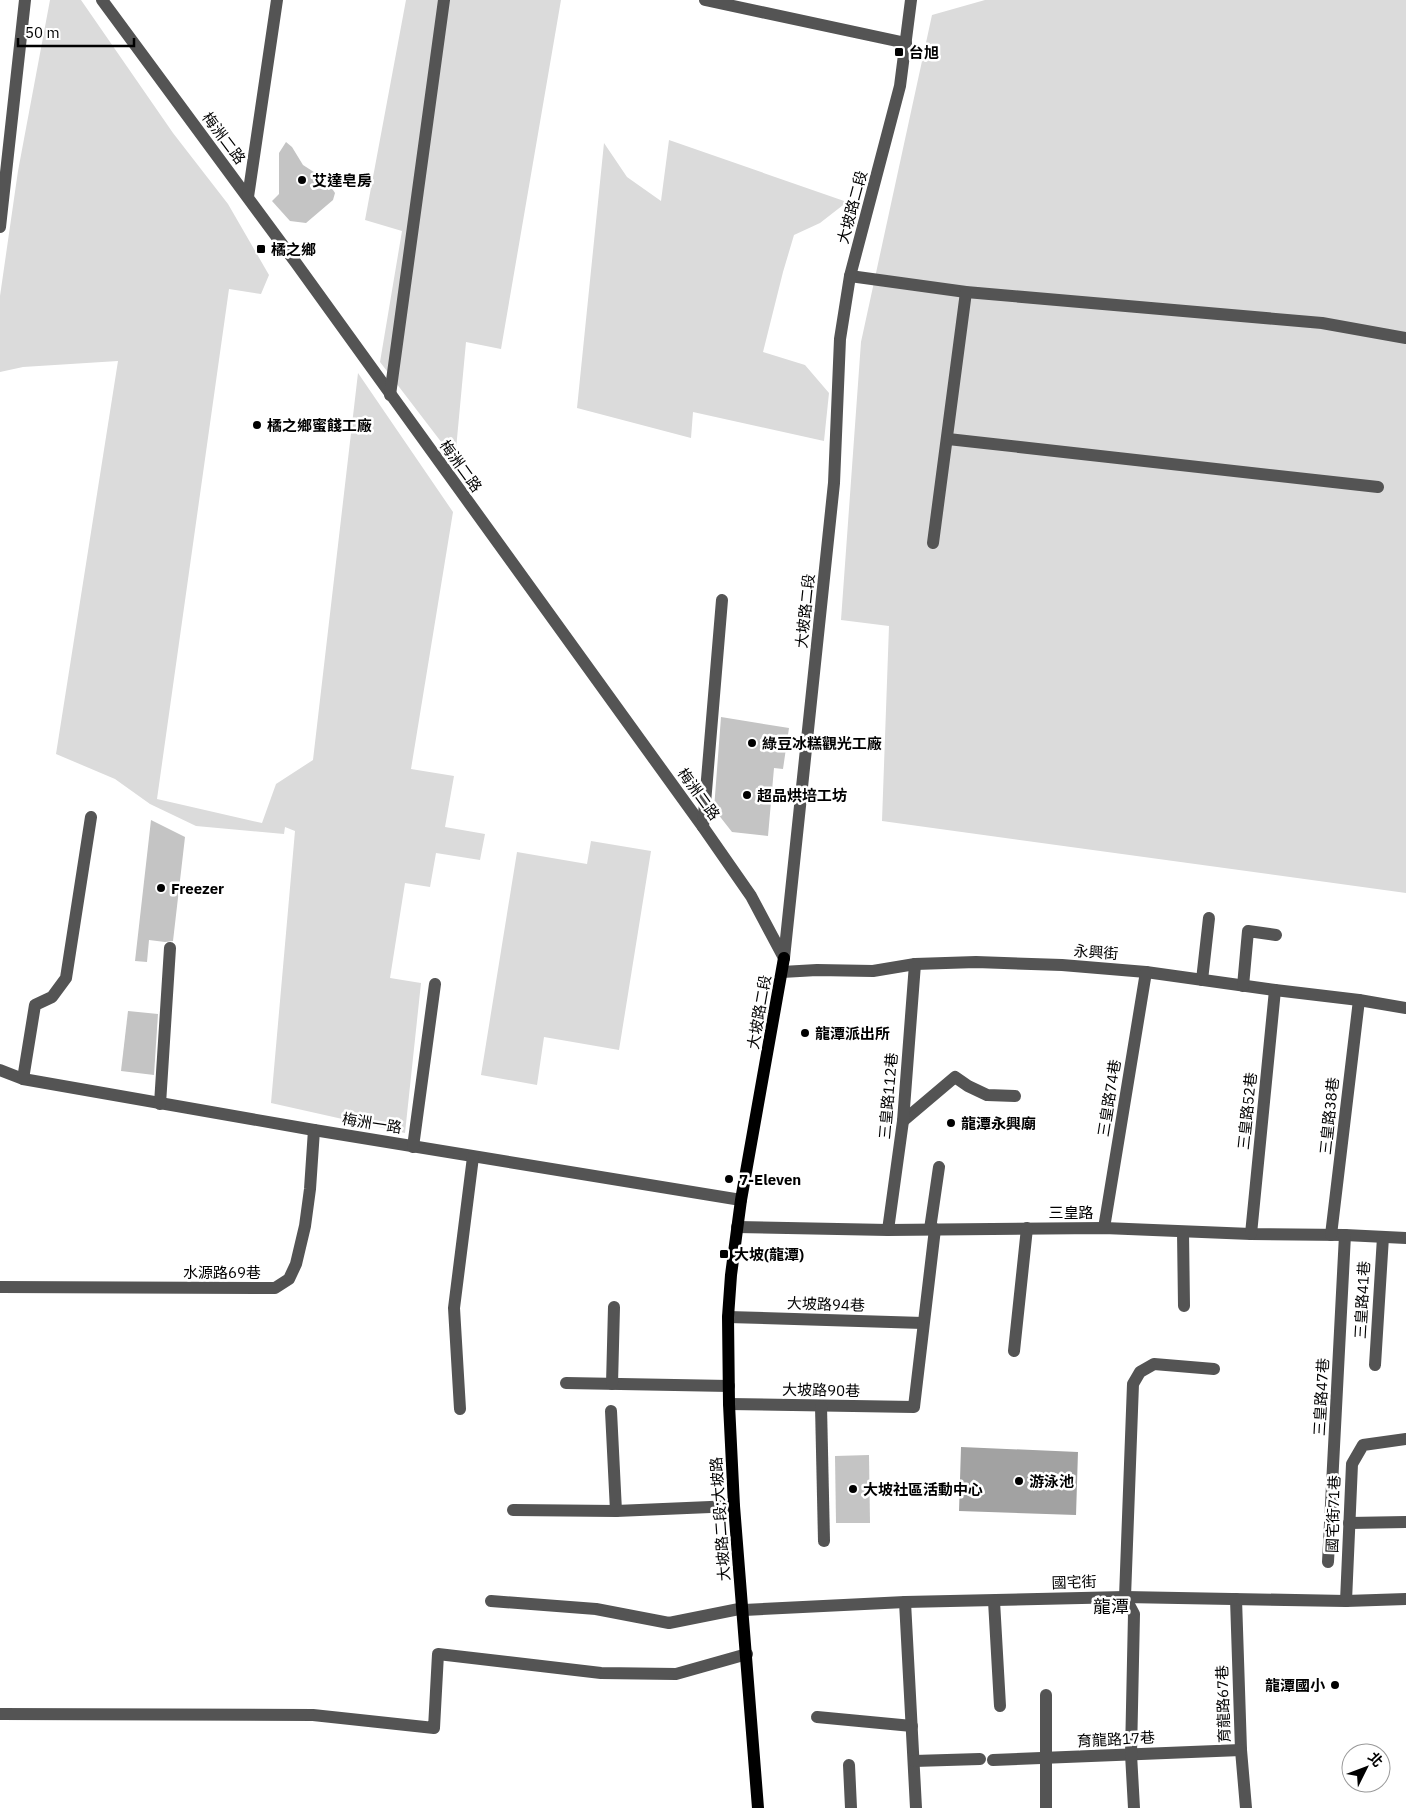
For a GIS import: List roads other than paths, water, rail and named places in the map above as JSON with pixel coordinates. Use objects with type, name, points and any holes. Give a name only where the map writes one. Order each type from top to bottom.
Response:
[{"type":"main road","name":"大坡路二段","points":[[737,1227],[784,958]]},
{"type":"main road","name":"大坡路二段;大坡路","points":[[737,1227],[728,1318],[728,1386],[734,1506],[744,1610],[758,1808]]},
{"type":"street","points":[[0,227],[25,0]]},
{"type":"street","name":"梅洲二路","points":[[102,0],[248,197],[703,827],[751,896],[784,958]]},
{"type":"street","points":[[248,197],[277,0]]},
{"type":"street","points":[[390,395],[444,0]]},
{"type":"street","points":[[705,0],[906,43]]},
{"type":"street","name":"大坡路二段","points":[[784,958],[834,483],[840,339],[850,276],[900,86],[911,0]]},
{"type":"street","points":[[850,276],[966,292],[1322,323],[1406,338]]},
{"type":"street","points":[[933,543],[966,292]]},
{"type":"street","points":[[948,439],[1378,487]]},
{"type":"street","points":[[703,827],[722,600]]},
{"type":"street","points":[[23,1079],[35,1005],[52,997],[66,978],[91,817]]},
{"type":"street","points":[[1202,980],[1209,918]]},
{"type":"street","points":[[1243,986],[1248,931],[1276,935]]},
{"type":"street","points":[[160,1104],[170,948]]},
{"type":"street","name":"永興街","points":[[782,972],[817,970],[873,971],[915,964],[976,962],[1062,965],[1146,972],[1406,1008]]},
{"type":"street","name":"三皇路112巷","points":[[888,1230],[903,1121],[915,964]]},
{"type":"street","name":"三皇路74巷","points":[[1104,1228],[1146,972]]},
{"type":"street","points":[[413,1147],[435,984]]},
{"type":"street","name":"三皇路52巷","points":[[1251,1234],[1275,990]]},
{"type":"street","name":"三皇路38巷","points":[[1331,1235],[1358,1000]]},
{"type":"street","name":"梅洲一路","points":[[0,1070],[23,1079],[160,1104],[741,1200]]},
{"type":"street","points":[[903,1121],[955,1077],[987,1096],[1015,1096]]},
{"type":"street","name":"水源路69巷","points":[[0,1287],[275,1288],[289,1279],[296,1264],[308,1208],[314,1130]]},
{"type":"street","points":[[460,1409],[454,1308],[473,1156]]},
{"type":"street","points":[[923,1323],[939,1167]]},
{"type":"street","name":"三皇路","points":[[737,1227],[888,1230],[1104,1228],[1406,1238]]},
{"type":"street","points":[[1014,1351],[1027,1228]]},
{"type":"street","points":[[1183,1232],[1184,1306]]},
{"type":"street","name":"三皇路47巷","points":[[1328,1562],[1345,1235]]},
{"type":"street","name":"三皇路41巷","points":[[1375,1364],[1383,1237]]},
{"type":"street","points":[[612,1384],[614,1307]]},
{"type":"street","name":"大坡路94巷","points":[[728,1318],[923,1323]]},
{"type":"street","name":"大坡路90巷","points":[[729,1404],[914,1407],[923,1323]]},
{"type":"street","points":[[1134,1808],[1131,1754],[1134,1614],[1125,1597],[1133,1384],[1140,1372],[1154,1364],[1214,1369]]},
{"type":"street","points":[[566,1383],[728,1386]]},
{"type":"street","points":[[821,1406],[824,1541]]},
{"type":"street","points":[[611,1411],[616,1511]]},
{"type":"street","name":"國宅街71巷","points":[[1346,1601],[1352,1464],[1363,1445],[1406,1439]]},
{"type":"street","points":[[513,1510],[616,1511],[734,1506]]},
{"type":"street","points":[[1349,1523],[1406,1522]]},
{"type":"street","name":"國宅街","points":[[491,1601],[596,1610],[670,1623],[740,1609],[905,1602],[1125,1597],[1346,1601],[1406,1599]]},
{"type":"street","name":"育龍路67巷","points":[[1236,1598],[1241,1750],[1246,1808]]},
{"type":"street","points":[[994,1601],[1000,1706]]},
{"type":"street","points":[[905,1602],[916,1808]]},
{"type":"street","points":[[0,1714],[313,1715],[434,1728],[438,1654],[601,1673],[676,1674],[747,1654]]},
{"type":"street","points":[[1046,1695],[1046,1808]]},
{"type":"street","points":[[817,1717],[912,1726]]},
{"type":"street","name":"育龍路17巷","points":[[994,1760],[1241,1750]]},
{"type":"street","points":[[914,1761],[980,1759]]},
{"type":"street","points":[[849,1765],[851,1808]]},
{"type":"place","name":"台旭","points":[[899,52]]},
{"type":"place","name":"艾達皂房","points":[[302,180]]},
{"type":"place","name":"橘之鄉","points":[[261,249]]},
{"type":"place","name":"橘之鄉蜜餞工廠","points":[[257,425]]},
{"type":"place","name":"綠豆冰糕觀光工廠","points":[[752,743]]},
{"type":"place","name":"超品烘培工坊","points":[[747,795]]},
{"type":"place","name":"Freezer","points":[[161,888]]},
{"type":"place","name":"龍潭派出所","points":[[805,1033]]},
{"type":"place","name":"龍潭永興廟","points":[[951,1123]]},
{"type":"place","name":"7-Eleven","points":[[729,1179]]},
{"type":"place","name":"大坡(龍潭)","points":[[724,1254]]},
{"type":"place","name":"游泳池","points":[[1019,1481]]},
{"type":"place","name":"大坡社區活動中心","points":[[853,1489]]},
{"type":"place","name":"龍潭國小","points":[[1335,1685]]},
{"type":"district","name":"龍潭","points":[[1111,1606]]}]
